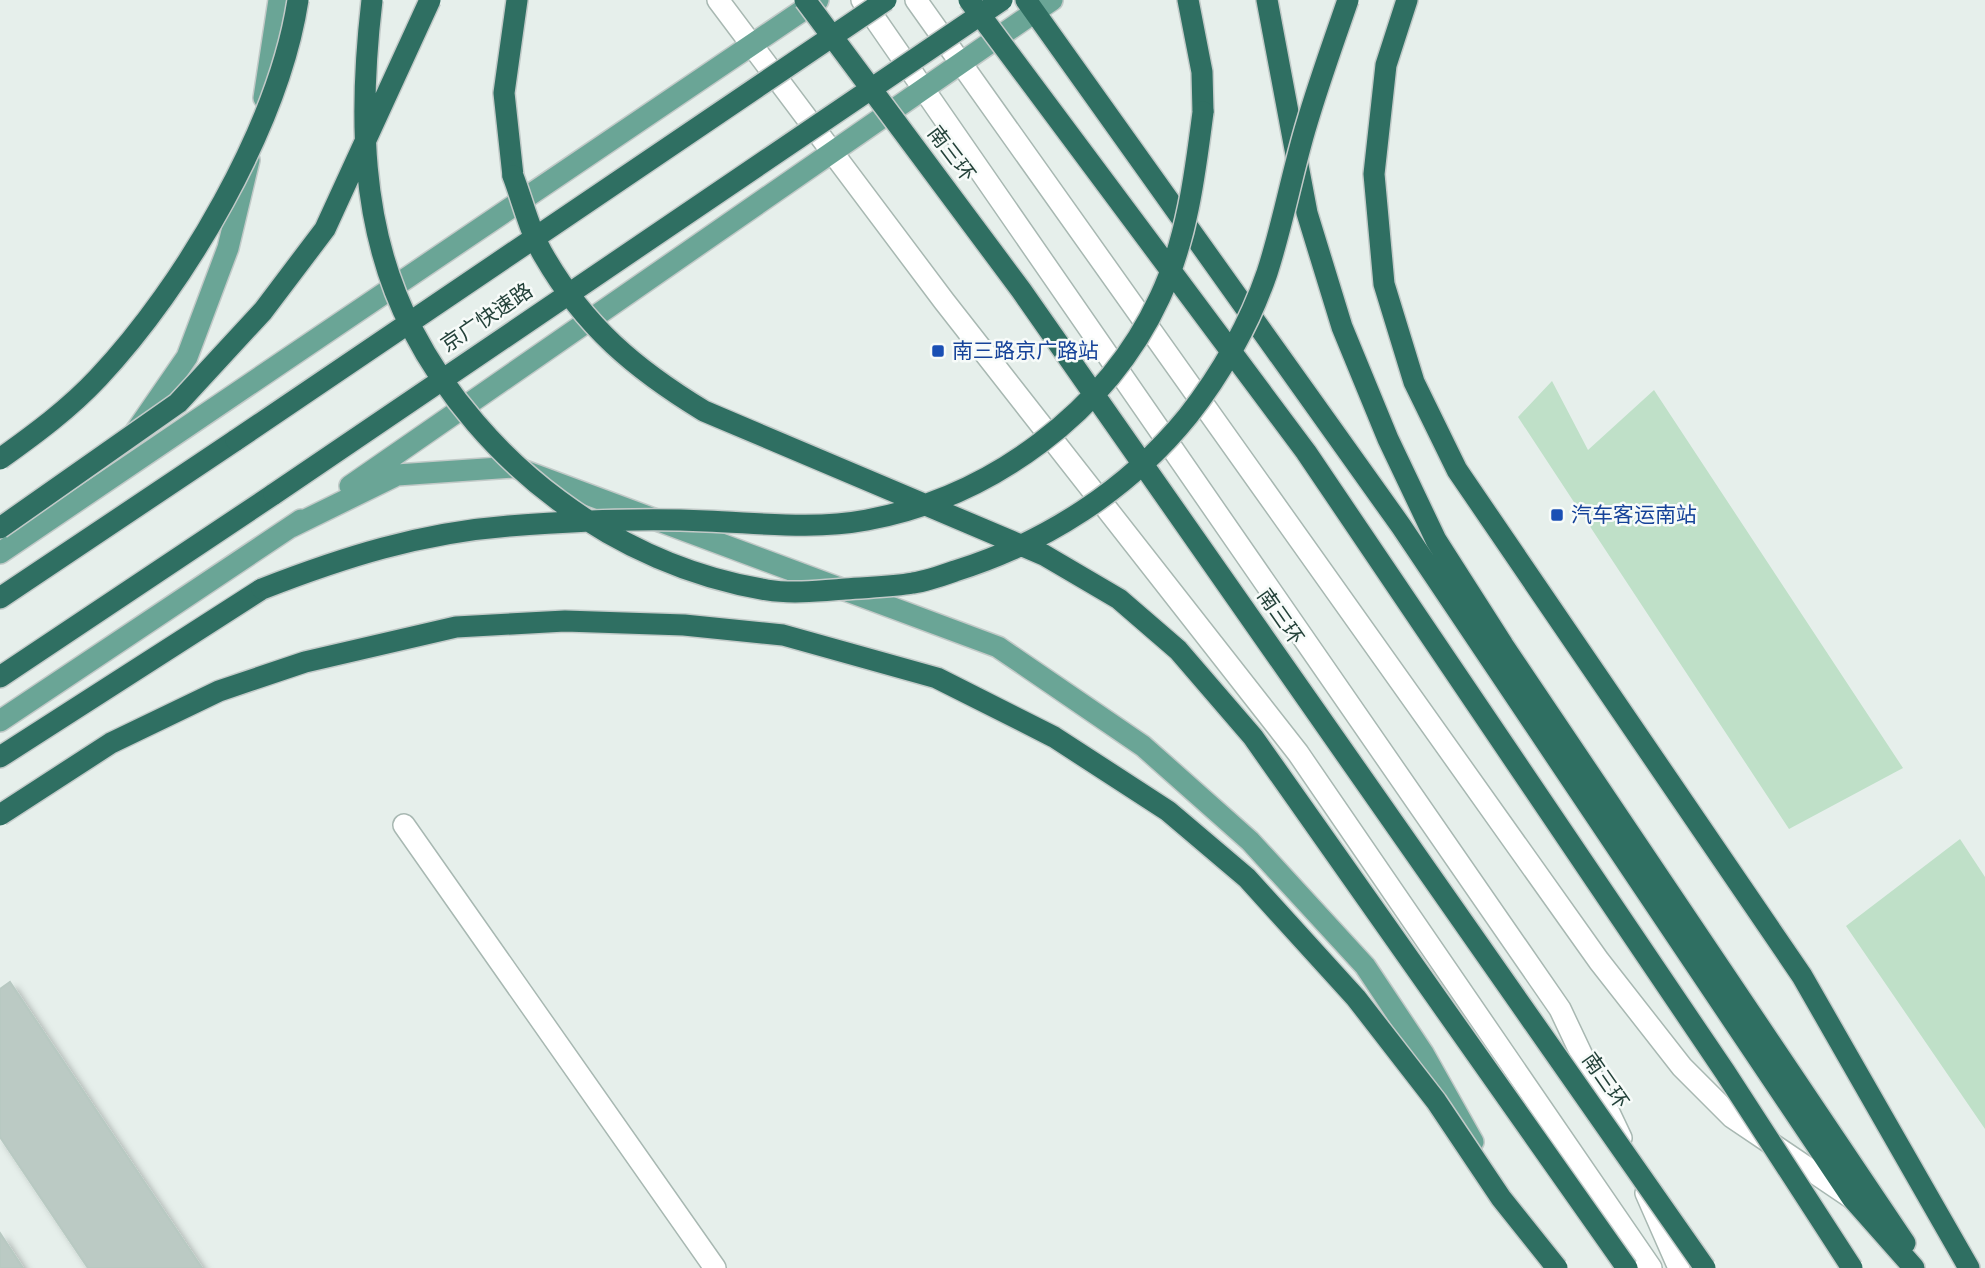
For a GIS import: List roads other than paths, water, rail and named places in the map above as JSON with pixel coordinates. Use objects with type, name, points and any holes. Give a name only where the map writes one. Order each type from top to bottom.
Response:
[{"type":"highway","points":[[0,459],[48,425],[99,377],[158,305],[223,202],[255,133],[270,99],[298,0]]},
{"type":"highway","points":[[372,0],[363,125],[369,194],[385,259],[410,326],[442,381],[485,435],[528,475],[596,528],[691,572],[770,591],[917,583],[994,559],[1066,523],[1131,474],[1187,416],[1238,337],[1266,275],[1307,123],[1348,0]]},
{"type":"highway","points":[[0,528],[178,403],[263,311],[325,229],[430,0]]},
{"type":"highway","points":[[517,0],[503,93],[513,176],[543,255],[590,323],[652,379],[704,411],[1044,555],[1119,599],[1178,650],[1253,737],[1628,1268]]},
{"type":"highway","name":"南三环","points":[[805,0],[1021,290],[1705,1268]]},
{"type":"highway","name":"京广快速路","points":[[0,598],[886,0]]},
{"type":"highway","points":[[969,0],[1306,452],[1717,1060],[1852,1268]]},
{"type":"highway","name":"京广快速路","points":[[0,677],[1003,0]]},
{"type":"highway","points":[[0,757],[262,589],[378,547],[508,526],[704,520],[790,526],[867,520],[940,500],[1009,466],[1070,420],[1121,363],[1160,297],[1186,225],[1203,112],[1202,72],[1188,0]]},
{"type":"highway","points":[[1267,0],[1307,213],[1338,314],[1388,439],[1436,540],[1503,645],[1836,1136],[1922,1268]]},
{"type":"highway","points":[[1407,0],[1386,65],[1374,174],[1384,284],[1415,382],[1457,470],[1802,976],[1969,1268]]},
{"type":"highway","points":[[1038,4],[1401,526],[1852,1198],[1914,1268]]},
{"type":"highway","points":[[0,815],[111,743],[219,691],[305,662],[456,627],[565,621],[684,625],[783,635],[937,678],[1055,737],[1157,803],[1247,877],[1356,998],[1437,1101],[1501,1198],[1557,1268]]},
{"type":"main road","points":[[86,495],[144,421],[187,357],[228,248],[268,82],[279,0]]},
{"type":"main road","points":[[0,553],[818,0]]},
{"type":"main road","points":[[0,721],[291,527],[924,89],[1038,4]]},
{"type":"main road","points":[[291,527],[397,475],[514,467],[998,647],[1143,746],[1250,841],[1330,926],[1365,966],[1423,1053],[1545,1268]]},
{"type":"street","points":[[718,0],[944,301],[1298,753],[1651,1268]]},
{"type":"street","points":[[862,0],[1560,1009],[1679,1268]]},
{"type":"street","points":[[916,0],[1599,961],[1682,1067],[1732,1117],[1852,1198]]},
{"type":"street","points":[[404,825],[715,1268]]},
{"type":"place","name":"南三路京广路站","points":[[938,351]]},
{"type":"place","name":"汽车客运南站","points":[[1557,515]]}]
